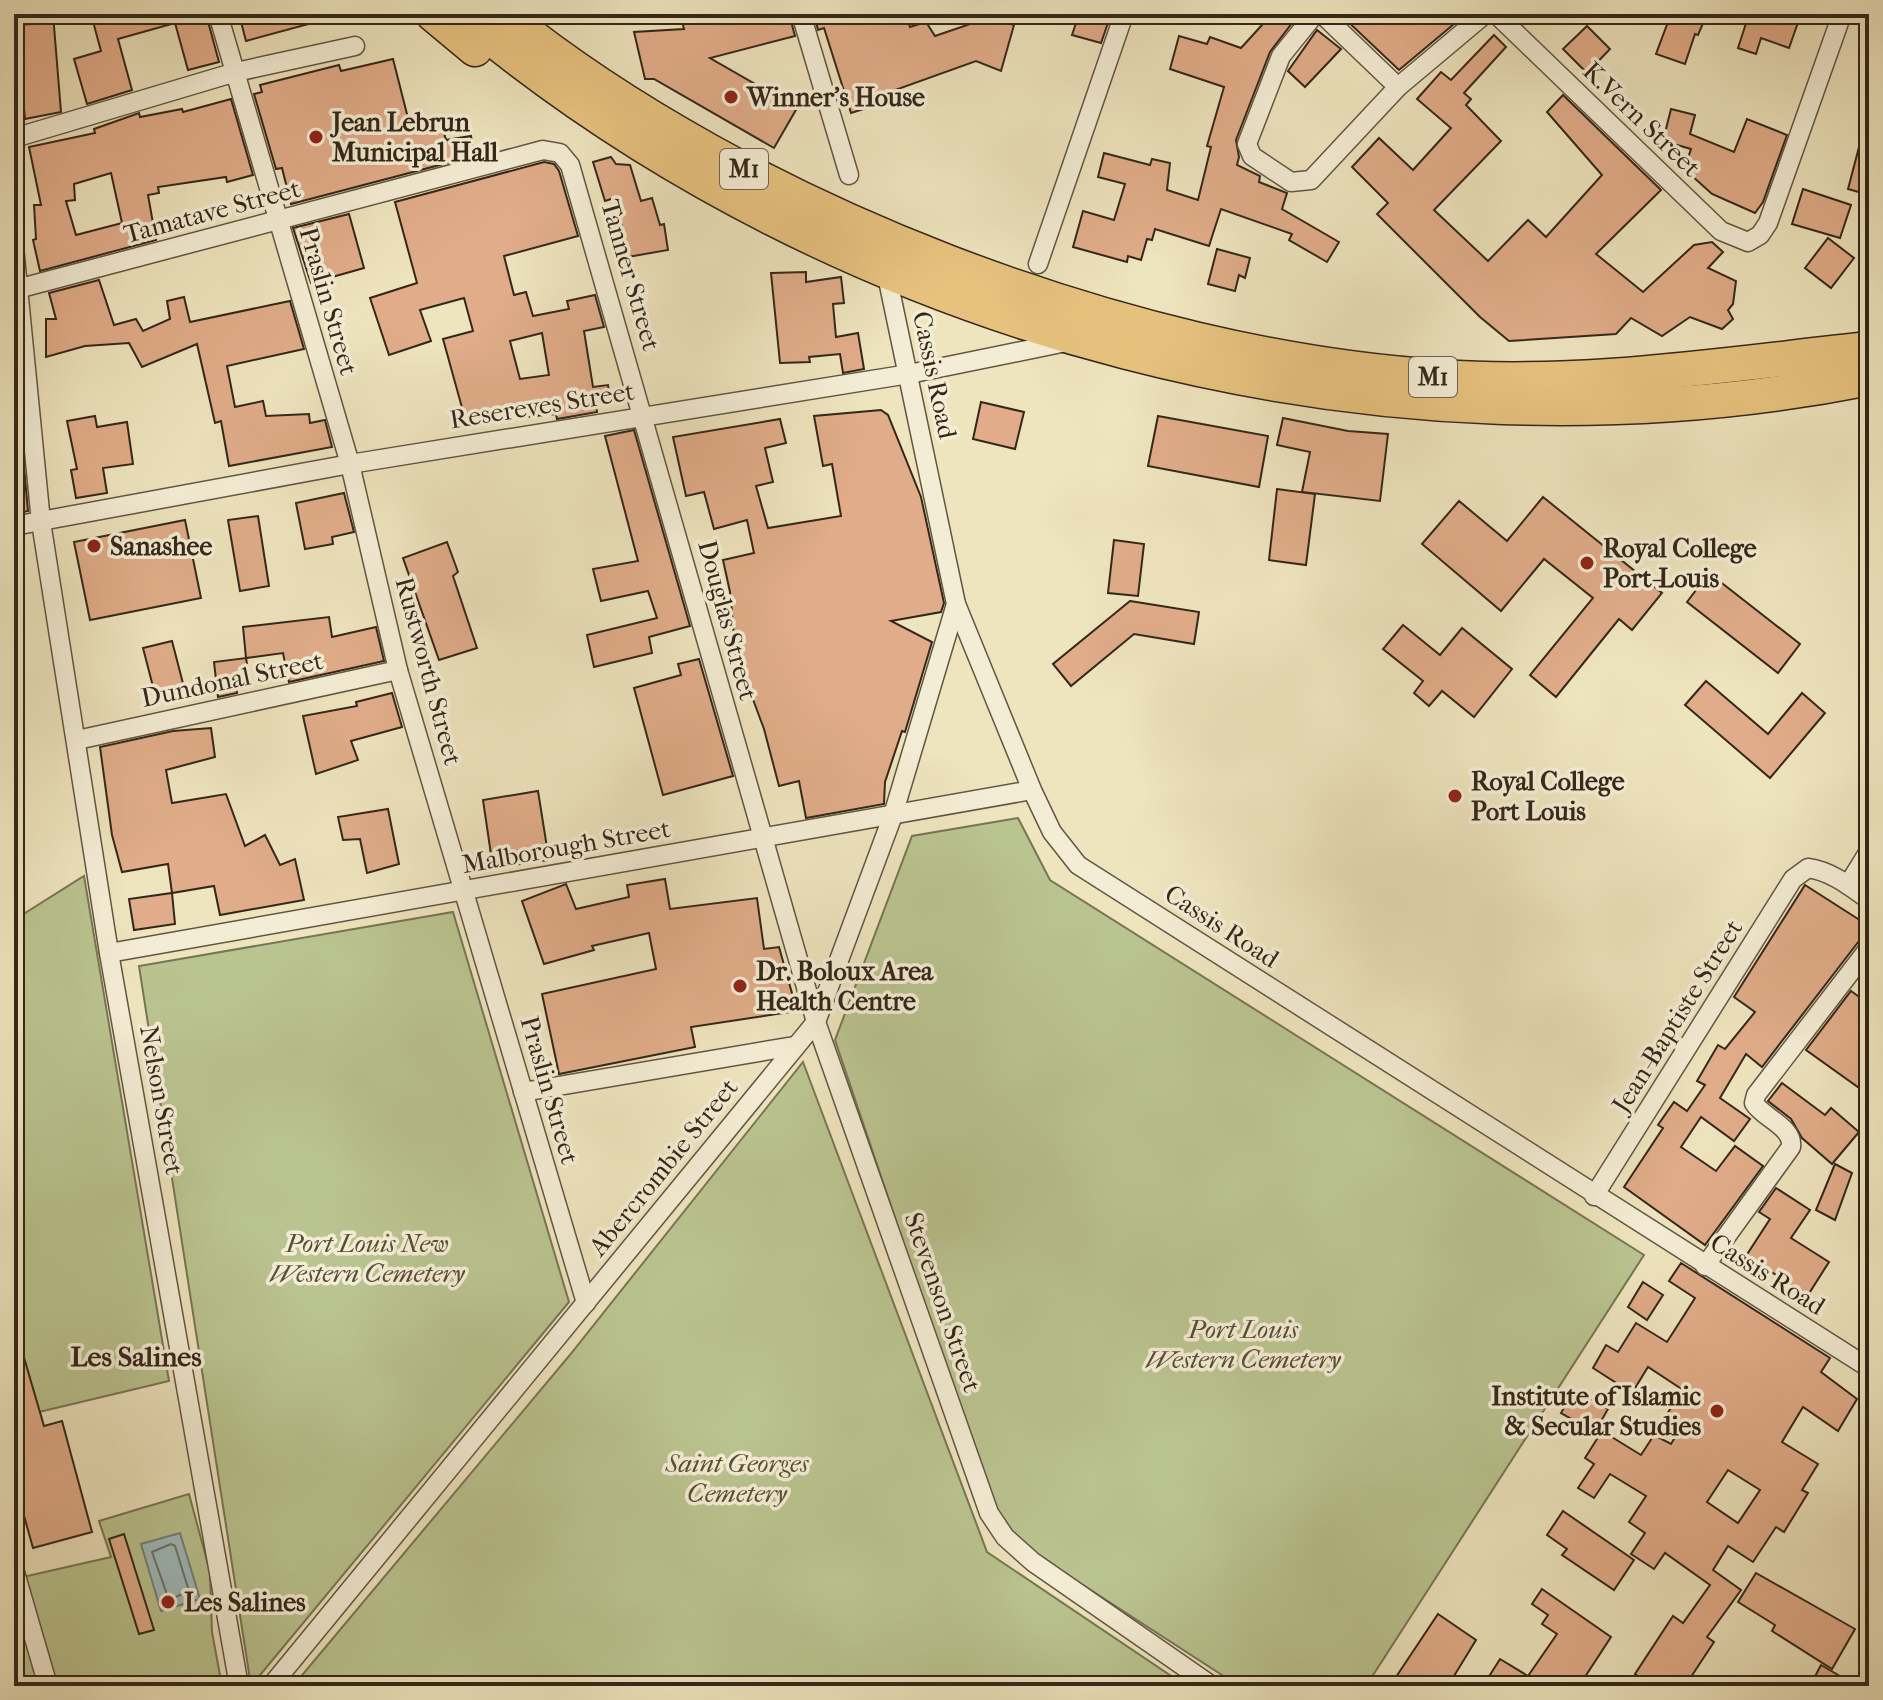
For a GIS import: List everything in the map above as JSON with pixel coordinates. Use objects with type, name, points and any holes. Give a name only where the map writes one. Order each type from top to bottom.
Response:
[{"type":"highway","points":[[433,14],[550,103],[619,145],[728,193]]},
{"type":"highway","name":"M1","points":[[462,14],[526,68],[611,125],[728,193],[886,271],[1080,339],[1242,379],[1419,404],[1544,408],[1665,405],[1869,378]]},
{"type":"highway","name":"M1","points":[[503,14],[551,53],[615,95],[765,181],[927,254],[1115,318],[1230,347],[1344,367],[1440,377],[1534,380],[1675,370],[1869,349]]},
{"type":"highway","points":[[510,14],[551,53]]},
{"type":"street","name":"Praslin Street","points":[[218,14],[350,464]]},
{"type":"street","points":[[801,14],[849,175]]},
{"type":"street","points":[[1038,264],[1124,14]]},
{"type":"street","points":[[1315,14],[1281,56],[1247,144],[1252,156],[1291,182],[1311,180],[1398,87],[1485,14]]},
{"type":"street","points":[[1322,14],[1398,87]]},
{"type":"street","name":"K.Vern Street","points":[[1496,14],[1721,231],[1748,242],[1760,235],[1768,223],[1842,14]]},
{"type":"street","points":[[14,138],[236,72],[355,46]]},
{"type":"street","name":"Tamatave Street","points":[[17,289],[543,150],[560,153]]},
{"type":"street","name":"Tanner Street","points":[[560,153],[570,165],[595,240],[644,415]]},
{"type":"street","name":"Nelson Street","points":[[14,247],[41,522],[109,953],[239,1686]]},
{"type":"street","name":"Cassis Road","points":[[886,271],[956,604],[1032,790],[1052,832],[1078,865],[1594,1196],[1869,1368]]},
{"type":"street","name":"Resereves Street","points":[[14,526],[350,464],[909,374],[1080,339]]},
{"type":"street","name":"Douglas Street","points":[[644,415],[761,838]]},
{"type":"street","name":"Rustworth Street","points":[[350,464],[398,670],[464,891]]},
{"type":"street","name":"Abercrombie Street","points":[[271,1686],[816,1022],[893,815],[956,604]]},
{"type":"street","name":"Dundonal Street","points":[[77,740],[398,670]]},
{"type":"street","name":"Malborough Street","points":[[109,953],[1032,790]]},
{"type":"street","name":"Stevenson Street","points":[[761,838],[816,1022],[989,1513],[1005,1537],[1033,1562],[1212,1686]]},
{"type":"street","points":[[1869,851],[1848,885],[1869,900]]},
{"type":"street","name":"Jean-Baptiste Street","points":[[1594,1196],[1793,879],[1808,868],[1848,885]]},
{"type":"street","name":"Praslin Street","points":[[464,891],[586,1303]]},
{"type":"street","points":[[1705,1266],[1791,1147],[1788,1132],[1758,1110],[1754,1103],[1756,1095],[1869,948]]},
{"type":"street","points":[[523,1092],[794,1046]]},
{"type":"street","points":[[14,1569],[48,1686]]},
{"type":"street","points":[[43,1667],[58,1686]]},
{"type":"green space","name":"Port Louis Western Cemetery","points":[[1018,818],[1050,880],[1644,1255],[1366,1686],[1239,1686],[1001,1532],[835,1040],[912,836]]},
{"type":"green space","points":[[84,876],[169,1381],[14,1418],[14,920]]},
{"type":"green space","name":"Port Louis New Western Cemetery","points":[[453,912],[569,1302],[251,1686],[139,966]]},
{"type":"green space","name":"Saint Georges Cemetery","points":[[803,1062],[987,1552],[1186,1686],[293,1686],[569,1356]]},
{"type":"green space","points":[[189,1494],[210,1572],[212,1632],[222,1686],[14,1686],[14,1579],[111,1557],[99,1521]]},
{"type":"water","points":[[180,1533],[200,1599],[161,1611],[141,1544]]},
{"type":"building","points":[[30,14],[53,14],[61,112],[25,119],[16,25],[31,24]]},
{"type":"building","points":[[91,14],[206,14],[219,62],[188,70],[175,23],[118,39],[132,90],[87,104],[74,59],[101,51]]},
{"type":"building","points":[[239,14],[327,14],[327,19],[246,41]]},
{"type":"building","points":[[680,14],[789,14],[795,36],[710,58],[797,108],[774,148],[654,79],[645,79],[634,32],[684,29]]},
{"type":"building","points":[[814,14],[906,14],[910,27],[926,22],[935,36],[979,21],[980,15],[1014,25],[1001,71],[976,61],[895,90],[898,98],[851,113],[824,28],[818,30]]},
{"type":"building","points":[[1079,14],[1111,14],[1101,43],[1072,35]]},
{"type":"building","points":[[1272,14],[1299,14],[1270,52],[1236,140],[1237,165],[1260,176],[1259,182],[1287,193],[1282,209],[1339,242],[1327,262],[1289,240],[1292,234],[1221,209],[1209,246],[1155,229],[1152,240],[1147,239],[1141,260],[1128,256],[1127,262],[1073,247],[1083,211],[1114,220],[1125,184],[1098,177],[1104,153],[1150,165],[1152,159],[1170,163],[1167,190],[1198,200],[1211,147],[1207,146],[1224,87],[1170,69],[1179,36],[1207,44],[1210,37],[1241,48]]},
{"type":"building","points":[[1347,14],[1466,14],[1399,70],[1344,18]]},
{"type":"building","points":[[1671,14],[1707,14],[1698,35],[1695,34],[1685,64],[1656,54]]},
{"type":"building","points":[[1749,14],[1801,14],[1789,48],[1761,38],[1756,54],[1738,48]]},
{"type":"building","points":[[1587,26],[1610,49],[1587,73],[1563,49]]},
{"type":"building","points":[[1317,30],[1341,49],[1305,87],[1288,71]]},
{"type":"building","points":[[1494,35],[1506,47],[1464,93],[1471,99],[1466,105],[1501,141],[1434,210],[1488,261],[1528,220],[1546,237],[1602,175],[1547,112],[1563,95],[1661,190],[1596,254],[1643,292],[1694,245],[1712,242],[1723,252],[1708,268],[1736,281],[1733,304],[1728,310],[1733,319],[1722,329],[1690,317],[1662,336],[1631,318],[1616,334],[1509,341],[1480,317],[1377,214],[1388,203],[1352,167],[1379,138],[1413,170],[1451,128],[1417,99],[1441,72],[1451,80]]},
{"type":"building","points":[[393,59],[410,126],[440,118],[446,140],[471,136],[474,156],[291,204],[282,168],[276,169],[254,94],[262,92],[260,85],[339,65],[341,71]]},
{"type":"building","points":[[231,99],[253,175],[227,182],[226,177],[158,187],[159,193],[148,195],[156,240],[40,271],[33,240],[36,239],[34,205],[41,205],[29,147],[95,133],[94,129],[139,113],[140,117],[182,109],[183,112]],"holes":[[[111,173],[122,223],[76,235],[66,201],[75,200],[74,184]]]},
{"type":"building","points":[[1671,109],[1695,115],[1690,134],[1734,152],[1747,119],[1787,135],[1763,202],[1755,213],[1712,194],[1692,176],[1687,161],[1691,149],[1663,141]]},
{"type":"building","points":[[1864,128],[1869,129],[1869,195],[1848,189]]},
{"type":"building","points":[[611,157],[616,164],[630,165],[641,201],[652,198],[660,225],[664,224],[668,250],[616,259],[612,233],[623,231],[614,198],[605,201],[593,162]]},
{"type":"building","points":[[544,162],[554,164],[559,171],[578,236],[504,256],[514,295],[526,292],[533,316],[569,309],[567,301],[595,295],[604,327],[584,331],[593,387],[608,385],[610,400],[596,402],[597,412],[557,419],[556,414],[525,417],[523,407],[466,422],[443,339],[473,331],[464,298],[420,310],[431,341],[389,355],[370,298],[417,283],[395,202]],"holes":[[[542,333],[549,375],[520,379],[510,341]]]},
{"type":"building","points":[[1803,189],[1851,205],[1840,238],[1792,224]]},
{"type":"building","points":[[349,214],[364,268],[311,283],[293,228]]},
{"type":"building","points":[[1828,238],[1854,258],[1831,288],[1805,268]]},
{"type":"building","points":[[1217,249],[1250,258],[1245,278],[1239,275],[1235,291],[1208,284]]},
{"type":"building","points":[[806,272],[806,282],[841,277],[844,303],[833,304],[836,337],[858,333],[864,369],[843,373],[840,354],[809,357],[810,362],[780,363],[771,273]]},
{"type":"building","points":[[99,280],[114,325],[136,319],[143,331],[170,319],[167,301],[184,297],[190,322],[290,301],[304,349],[227,366],[235,407],[263,401],[266,416],[309,414],[310,423],[325,420],[332,447],[229,466],[221,421],[215,423],[197,344],[142,367],[129,343],[85,346],[46,357],[46,319],[56,319],[49,293]]},
{"type":"building","points":[[981,402],[1024,412],[1015,449],[973,439]]},
{"type":"building","points":[[881,410],[888,415],[921,497],[944,603],[941,612],[891,621],[932,642],[905,732],[902,731],[885,782],[884,804],[806,818],[799,781],[779,786],[764,729],[745,678],[738,679],[730,592],[723,560],[754,553],[747,520],[714,529],[704,492],[686,496],[673,437],[780,419],[786,443],[765,448],[773,482],[756,486],[768,528],[841,516],[832,464],[823,466],[814,416]]},
{"type":"building","points":[[95,416],[97,427],[127,422],[133,464],[103,468],[107,493],[76,498],[71,470],[77,469],[67,421]]},
{"type":"building","points":[[1158,416],[1268,436],[1259,487],[1148,466]]},
{"type":"building","points":[[1283,418],[1348,431],[1388,434],[1380,501],[1302,492],[1310,452],[1277,445]]},
{"type":"building","points":[[634,430],[690,626],[649,637],[652,653],[594,667],[587,635],[657,618],[648,591],[601,601],[593,569],[638,561],[605,436]]},
{"type":"building","points":[[14,467],[24,467],[28,511],[14,514]]},
{"type":"building","points":[[1277,489],[1315,494],[1306,565],[1269,560]]},
{"type":"building","points":[[344,493],[354,532],[332,537],[333,544],[305,549],[296,503]]},
{"type":"building","points":[[1543,497],[1662,593],[1632,630],[1619,619],[1556,697],[1530,675],[1593,598],[1544,559],[1501,611],[1422,544],[1459,501],[1507,541]]},
{"type":"building","points":[[258,516],[269,586],[240,591],[228,520]]},
{"type":"building","points":[[185,520],[201,598],[90,620],[74,542]]},
{"type":"building","points":[[1114,540],[1144,544],[1138,596],[1108,593]]},
{"type":"building","points":[[447,542],[458,572],[453,576],[477,648],[439,660],[403,558]]},
{"type":"building","name":"Royal College Port-Louis","points":[[1709,573],[1800,644],[1778,673],[1687,602]]},
{"type":"building","points":[[1130,601],[1199,612],[1194,644],[1134,634],[1071,686],[1053,664]]},
{"type":"building","points":[[329,617],[332,637],[376,627],[384,661],[289,682],[283,653],[246,658],[243,627]]},
{"type":"building","points":[[1403,625],[1440,655],[1462,628],[1512,669],[1474,717],[1442,691],[1429,706],[1414,693],[1423,681],[1383,649]]},
{"type":"building","points":[[172,641],[186,695],[157,702],[143,648]]},
{"type":"building","points":[[246,658],[250,683],[236,685],[237,693],[218,697],[214,662]]},
{"type":"building","points":[[699,659],[733,776],[663,795],[634,688],[681,675],[678,664]]},
{"type":"building","points":[[1706,681],[1768,734],[1802,693],[1825,713],[1770,778],[1685,705]]},
{"type":"building","points":[[392,693],[402,727],[351,741],[358,760],[316,774],[303,716],[357,706],[356,702]]},
{"type":"building","points":[[211,728],[215,757],[166,770],[172,803],[226,794],[245,846],[265,835],[280,865],[295,859],[304,900],[220,915],[214,886],[172,893],[168,864],[122,872],[112,835],[100,747],[173,731]]},
{"type":"building","points":[[538,791],[549,860],[493,868],[483,800]]},
{"type":"building","points":[[388,809],[399,864],[367,873],[360,839],[343,840],[338,817]]},
{"type":"building","points":[[665,879],[670,909],[757,898],[764,949],[779,947],[797,1011],[691,1027],[695,1047],[559,1074],[542,994],[656,969],[649,933],[592,946],[594,950],[544,964],[522,901],[566,884],[576,909],[629,897],[627,885]]},
{"type":"building","points":[[1805,885],[1869,926],[1869,936],[1859,941],[1762,1067],[1746,1054],[1720,1098],[1750,1119],[1734,1141],[1701,1117],[1681,1147],[1716,1171],[1735,1146],[1763,1166],[1705,1245],[1624,1187],[1663,1128],[1658,1125],[1674,1102],[1687,1111],[1705,1085],[1697,1081],[1718,1045],[1725,1049],[1755,1012],[1734,997]]},
{"type":"building","points":[[172,893],[175,924],[134,930],[129,899]]},
{"type":"building","points":[[1851,991],[1869,1004],[1869,1095],[1806,1050]]},
{"type":"building","points":[[1782,1083],[1825,1115],[1831,1108],[1859,1132],[1832,1164],[1802,1138],[1791,1119],[1768,1101]]},
{"type":"building","points":[[1835,1164],[1852,1173],[1835,1220],[1816,1210]]},
{"type":"building","points":[[1776,1188],[1810,1210],[1791,1238],[1829,1262],[1808,1295],[1746,1256],[1770,1219],[1759,1212]]},
{"type":"building","points":[[1681,1263],[1830,1358],[1821,1372],[1857,1399],[1838,1431],[1803,1407],[1782,1442],[1818,1464],[1802,1490],[1808,1493],[1784,1532],[1776,1527],[1753,1562],[1728,1546],[1713,1570],[1741,1590],[1707,1637],[1714,1642],[1685,1686],[1654,1686],[1635,1674],[1673,1616],[1683,1623],[1710,1585],[1665,1553],[1654,1569],[1631,1554],[1645,1533],[1629,1522],[1646,1496],[1610,1474],[1594,1498],[1578,1488],[1594,1464],[1585,1458],[1602,1431],[1641,1455],[1654,1435],[1671,1444],[1683,1424],[1667,1414],[1683,1390],[1648,1367],[1632,1393],[1593,1368],[1606,1345],[1618,1352],[1636,1323],[1667,1342],[1695,1298],[1669,1281]],"holes":[[[1728,1470],[1760,1490],[1738,1523],[1707,1502]]]},
{"type":"building","points":[[1643,1282],[1663,1295],[1647,1320],[1628,1307]]},
{"type":"building","points":[[14,1337],[18,1337],[44,1426],[62,1421],[92,1532],[33,1548],[14,1480]]},
{"type":"building","points":[[1574,1390],[1608,1409],[1595,1432],[1561,1413]]},
{"type":"building","points":[[1563,1511],[1634,1560],[1614,1590],[1562,1555],[1567,1549],[1547,1535]]},
{"type":"building","points":[[124,1534],[154,1630],[139,1634],[109,1539]]},
{"type":"building","points":[[1756,1573],[1855,1629],[1832,1669],[1772,1631],[1775,1625],[1738,1602]]},
{"type":"building","points":[[1542,1589],[1611,1637],[1579,1686],[1483,1686],[1500,1659],[1528,1676],[1557,1634],[1542,1624],[1548,1615],[1532,1604]]},
{"type":"building","points":[[1438,1614],[1476,1640],[1454,1676],[1447,1686],[1390,1686]]},
{"type":"building","points":[[1821,1665],[1857,1686],[1810,1686]]},
{"type":"place","name":"Winner's House","points":[[731,97]]},
{"type":"place","name":"Jean Lebrun Municipal Hall","points":[[316,137]]},
{"type":"place","name":"Sanashee","points":[[94,546]]},
{"type":"place","name":"Royal College Port-Louis","points":[[1587,563]]},
{"type":"place","name":"Royal College Port Louis","points":[[1455,796]]},
{"type":"place","name":"Dr. Boloux Area Health Centre","points":[[740,986]]},
{"type":"place","name":"Institute of Islamic & Secular Studies","points":[[1717,1411]]},
{"type":"place","name":"Les Salines","points":[[168,1602]]},
{"type":"district","name":"Les Salines","points":[[136,1356]]}]
